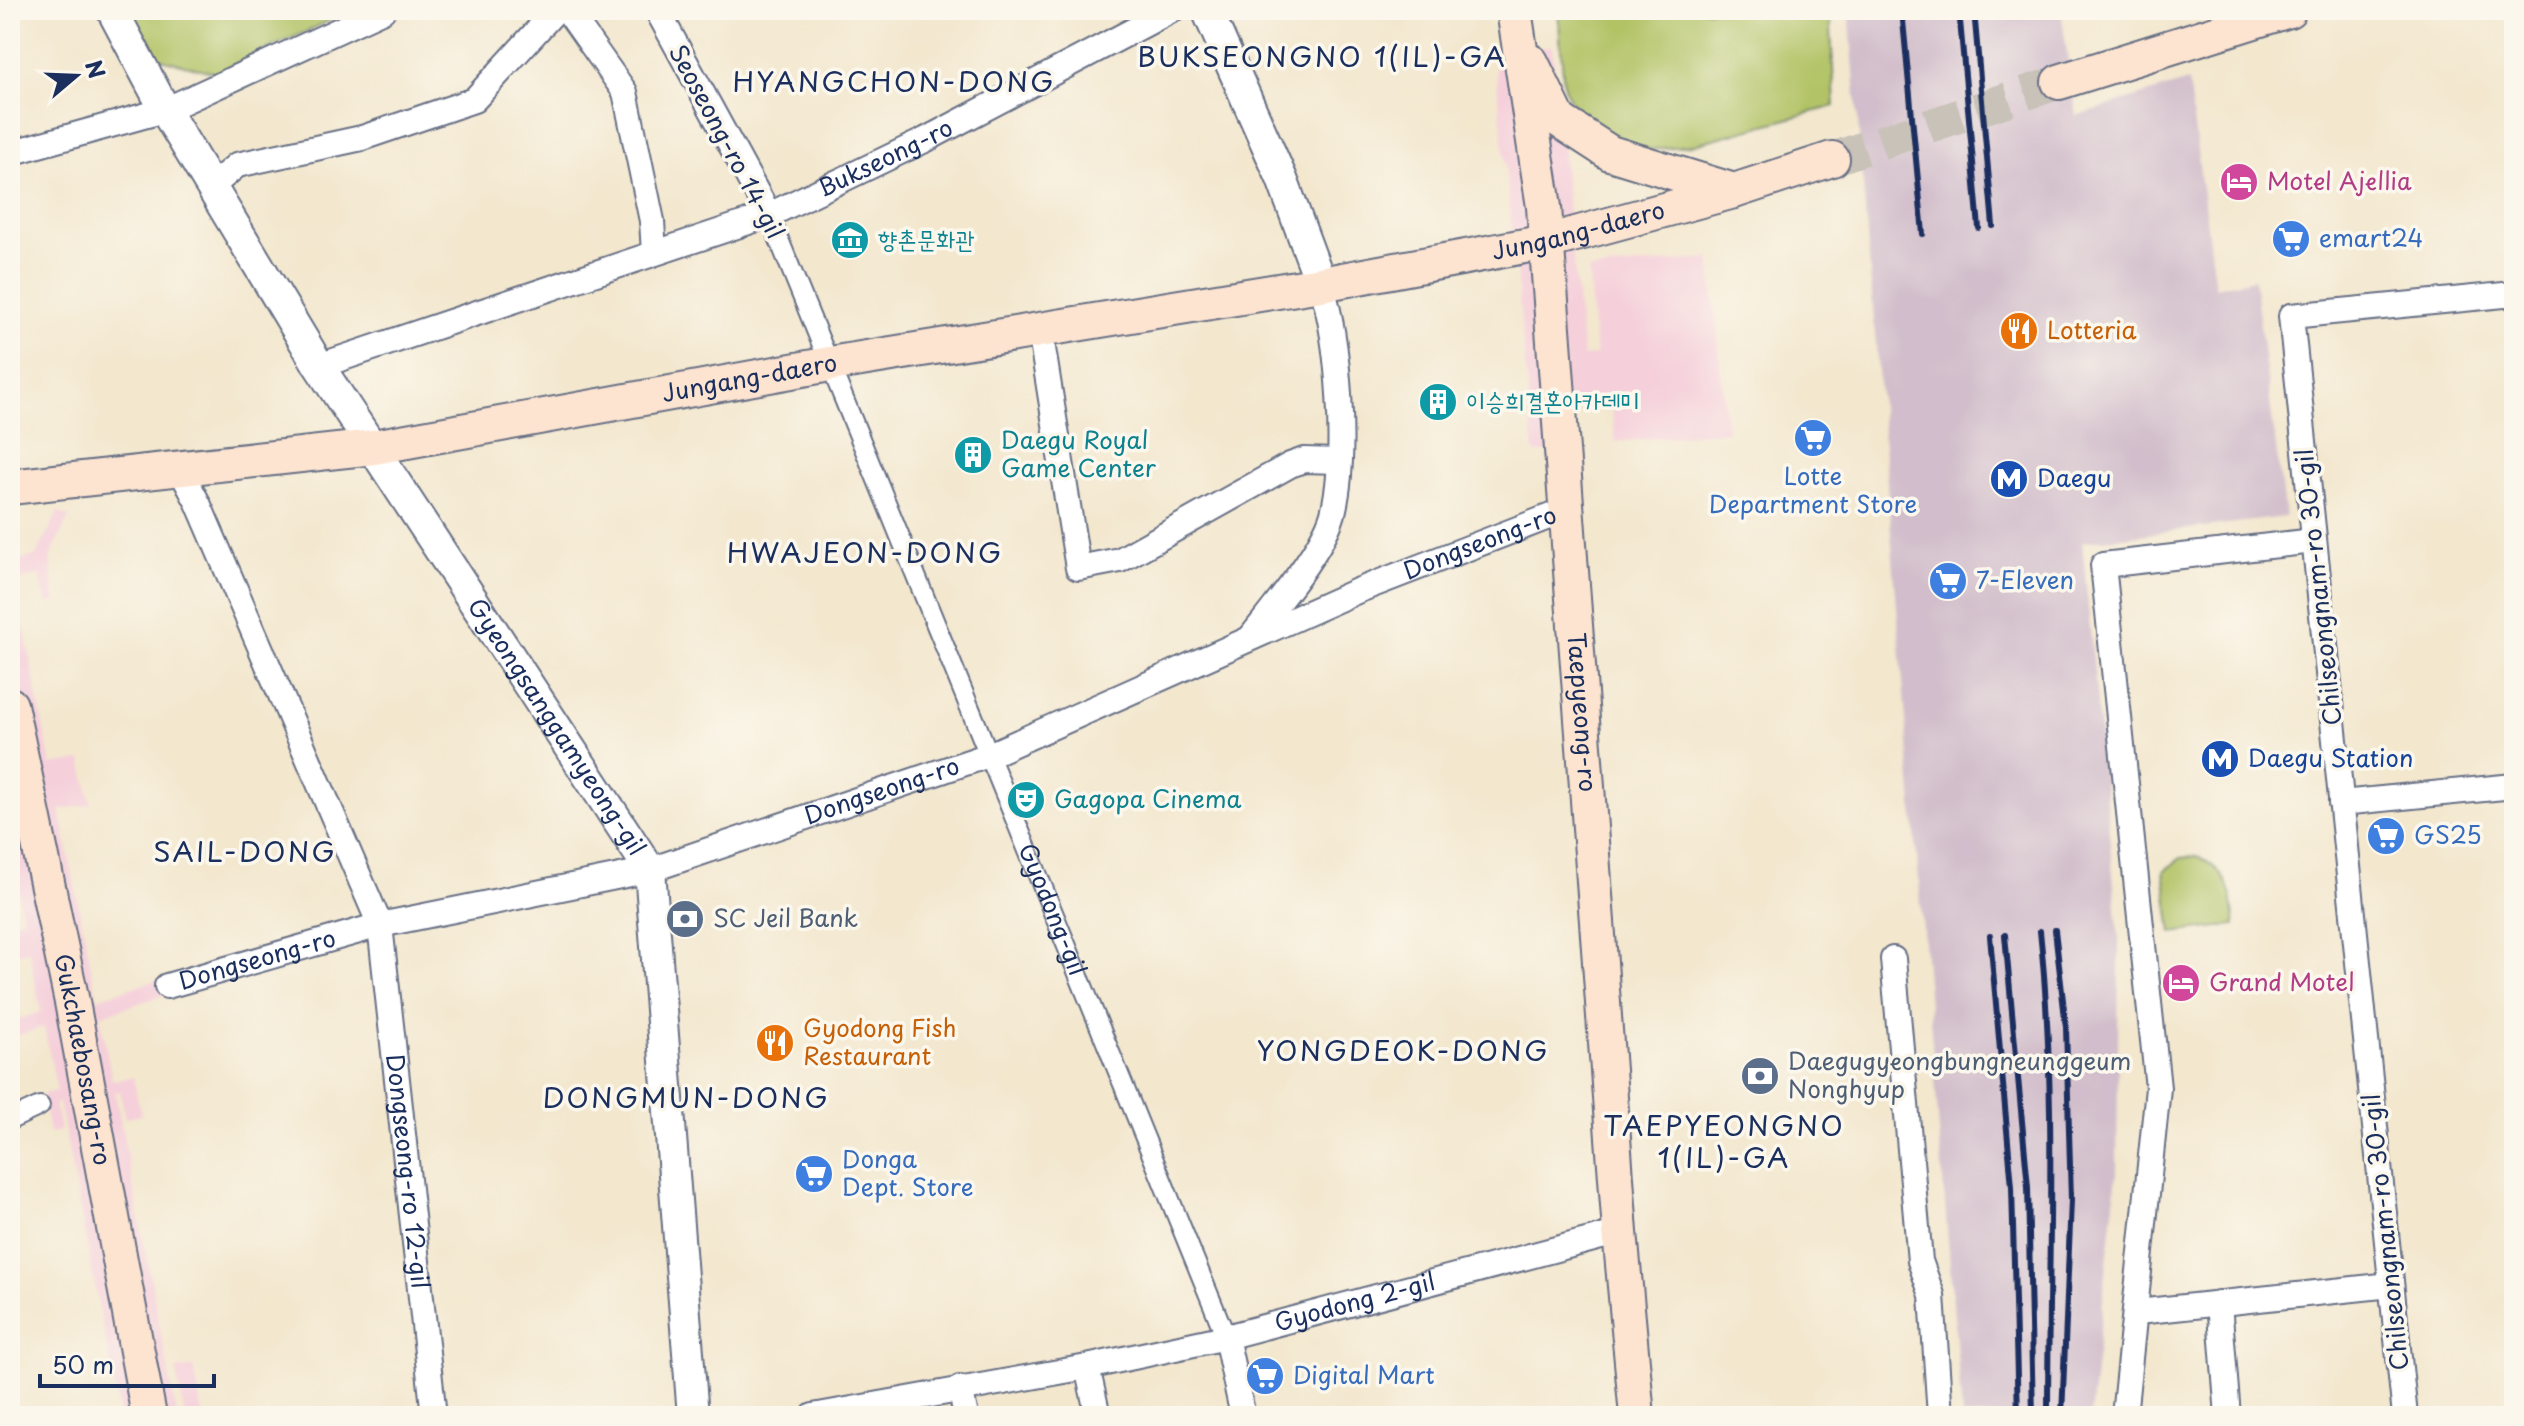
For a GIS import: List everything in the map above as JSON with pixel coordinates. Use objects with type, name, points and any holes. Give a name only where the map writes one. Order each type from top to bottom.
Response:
[{"type":"main road","points":[[2059,82],[2289,10]]},
{"type":"main road","points":[[1516,23],[1559,120],[1615,156],[1734,191]]},
{"type":"main road","name":"Taepyeong-ro","points":[[1516,23],[1544,207],[1569,509],[1620,1232],[1637,1416]]},
{"type":"main road","name":"Jungang-daero","points":[[10,487],[374,447],[830,364],[1321,284],[1546,242],[1734,191],[1832,159]]},
{"type":"main road","name":"Gukchaebosang-ro","points":[[10,705],[72,1002],[149,1416]]},
{"type":"street","name":"Gyeongsanggamyeong-gil","points":[[112,10],[165,110],[319,366],[650,870],[693,1416]]},
{"type":"street","points":[[10,153],[165,110],[383,10]]},
{"type":"street","points":[[211,187],[237,165],[362,138],[474,100],[556,10]]},
{"type":"street","points":[[567,10],[625,92],[652,221],[654,253]]},
{"type":"street","name":"Seoseong-ro 14-gil","points":[[657,10],[769,215],[830,364]]},
{"type":"street","name":"Bukseong-ro","points":[[769,215],[925,140],[1172,10]]},
{"type":"street","points":[[1207,10],[1282,179],[1321,284],[1336,344],[1338,461],[1334,511],[1299,575],[1249,639]]},
{"type":"street","points":[[319,366],[769,215]]},
{"type":"street","name":"Chilseongnam-ro 30-gil","points":[[2405,1416],[2291,316],[2514,294]]},
{"type":"street","points":[[1040,330],[1078,568],[1120,560],[1290,465],[1304,460],[1338,461]]},
{"type":"street","name":"Gyodong-gil","points":[[830,364],[1226,1337],[1243,1416]]},
{"type":"street","points":[[180,469],[198,503],[380,925]]},
{"type":"street","name":"Dongseong-ro","points":[[167,986],[380,925],[650,870],[989,755],[1357,591],[1569,509]]},
{"type":"street","points":[[2124,1416],[2158,1088],[2103,565],[2314,541]]},
{"type":"street","points":[[2341,803],[2514,786]]},
{"type":"street","name":"Dongseong-ro 12-gil","points":[[380,925],[434,1416]]},
{"type":"street","points":[[1893,959],[1920,1261],[1932,1295],[1940,1416]]},
{"type":"street","points":[[10,1120],[40,1106]]},
{"type":"street","name":"Gyodong 2-gil","points":[[813,1416],[1087,1367],[1226,1337],[1620,1232]]},
{"type":"street","points":[[2137,1312],[2391,1285]]},
{"type":"street","points":[[2219,1303],[2228,1416]]},
{"type":"street","points":[[1087,1367],[1098,1416]]},
{"type":"street","points":[[960,1388],[966,1416]]},
{"type":"shaded area","points":[[1849,10],[2061,10],[2076,116],[2188,81],[2215,287],[2254,279],[2285,517],[2082,542],[2119,940],[2117,1175],[2090,1416],[1962,1416]]},
{"type":"shaded area","points":[[1552,46],[1583,357],[1596,355],[1588,270],[1710,258],[1727,431],[1615,442],[1610,396],[1572,400],[1576,449],[1534,453],[1494,51]]},
{"type":"shaded area","points":[[58,512],[69,517],[50,557],[56,602],[46,604],[40,575],[15,581],[51,765],[82,760],[91,804],[60,810],[97,998],[164,978],[169,993],[100,1016],[112,1080],[133,1077],[141,1115],[125,1118],[120,1091],[115,1092],[177,1416],[120,1416],[59,1102],[55,1104],[60,1131],[49,1133],[42,1094],[57,1091],[44,1027],[10,1038],[10,1022],[41,1012],[29,951],[10,955],[10,922],[23,919],[10,852],[10,552],[12,561],[36,556]]},
{"type":"shaded area","points":[[194,1367],[203,1416],[185,1416],[176,1370]]},
{"type":"green space","points":[[125,10],[353,10],[216,73],[149,56]]},
{"type":"green space","points":[[1558,10],[1830,10],[1835,106],[1691,145],[1648,150],[1586,128],[1564,88]]},
{"type":"green space","points":[[2197,856],[2216,869],[2227,884],[2235,925],[2172,933],[2164,871],[2181,858]]},
{"type":"tunnel","points":[[1832,159],[2059,82]]},
{"type":"railway","points":[[1902,10],[1923,234]]},
{"type":"railway","points":[[1959,10],[1979,228]]},
{"type":"railway","points":[[1974,10],[1993,226]]},
{"type":"railway","points":[[2055,930],[2066,1027],[2071,1200],[2062,1416]]},
{"type":"railway","points":[[2040,931],[2050,1113],[2048,1416]]},
{"type":"railway","points":[[2005,935],[2028,1187],[2033,1416]]},
{"type":"railway","points":[[1990,936],[2012,1187],[2018,1416]]},
{"type":"place","name":"Motel Ajellia","points":[[2239,182]]},
{"type":"place","name":"emart24","points":[[2291,239]]},
{"type":"place","name":"향촌문화관","points":[[850,240]]},
{"type":"place","name":"Lotteria","points":[[2019,331]]},
{"type":"place","name":"이승희결혼아카데미","points":[[1438,402]]},
{"type":"place","name":"Lotte Department Store","points":[[1813,438]]},
{"type":"place","name":"Daegu Royal Game Center","points":[[973,455]]},
{"type":"place","name":"Daegu","points":[[2009,479]]},
{"type":"place","name":"7-Eleven","points":[[1948,581]]},
{"type":"place","name":"Daegu Station","points":[[2220,759]]},
{"type":"place","name":"Gagopa Cinema","points":[[1026,800]]},
{"type":"place","name":"GS25","points":[[2386,836]]},
{"type":"place","name":"SC Jeil Bank","points":[[685,919]]},
{"type":"place","name":"Grand Motel","points":[[2181,983]]},
{"type":"place","name":"Gyodong Fish Restaurant","points":[[775,1043]]},
{"type":"place","name":"Daegugyeongbungneunggeum Nonghyup","points":[[1760,1076]]},
{"type":"place","name":"Donga Dept. Store","points":[[814,1174]]},
{"type":"place","name":"Digital Mart","points":[[1265,1376]]},
{"type":"district","name":"BUKSEONGNO 1(IL)-GA","points":[[1322,57]]},
{"type":"district","name":"HYANGCHON-DONG","points":[[894,82]]},
{"type":"district","name":"HWAJEON-DONG","points":[[865,553]]},
{"type":"district","name":"SAIL-DONG","points":[[245,852]]},
{"type":"district","name":"YONGDEOK-DONG","points":[[1403,1051]]},
{"type":"district","name":"DONGMUN-DONG","points":[[686,1098]]},
{"type":"district","name":"TAEPYEONGNO 1(IL)-GA","points":[[1724,1142]]}]
